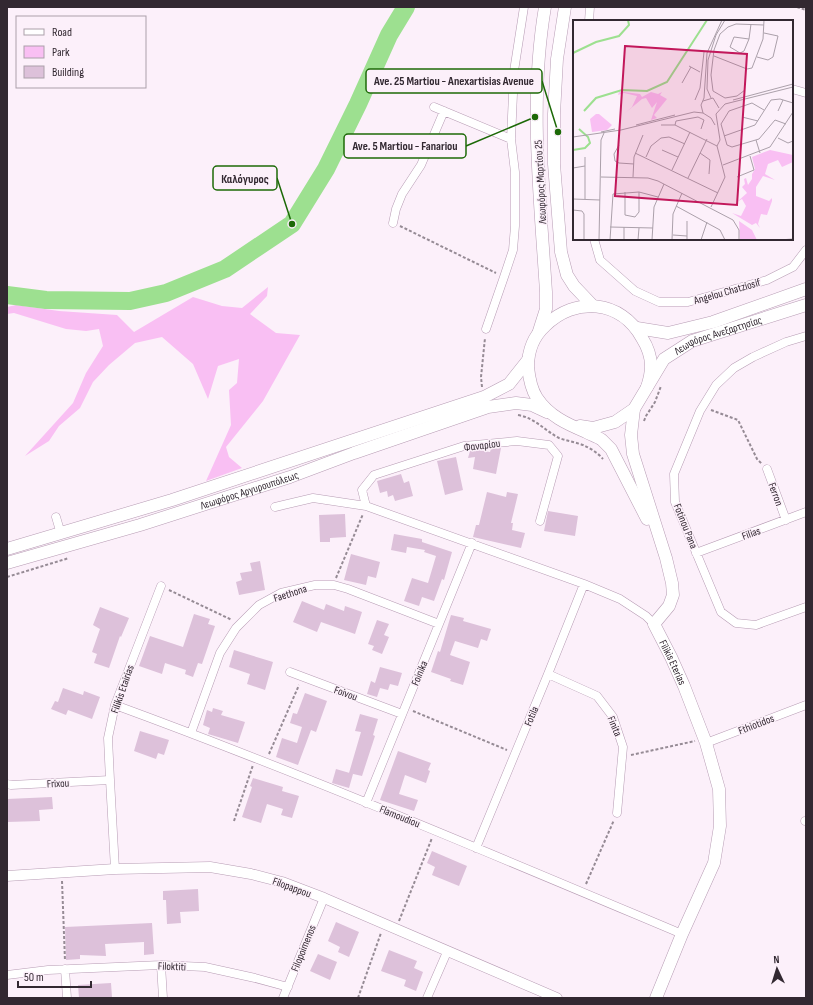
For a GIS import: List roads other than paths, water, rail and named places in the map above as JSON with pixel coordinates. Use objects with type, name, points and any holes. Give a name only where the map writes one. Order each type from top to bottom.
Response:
[{"type":"main road","name":"Λεωφόρος Μαρτίου 25","points":[[539,332],[546,309],[546,292],[536,114],[537,66],[545,7]]},
{"type":"main road","name":"Λεωφόρος Μαρτίου 25","points":[[565,7],[557,60],[554,114],[554,164],[560,252],[567,275],[574,286],[593,306]]},
{"type":"main road","name":"Λεωφόρος Ανεξαρτησίας","points":[[637,328],[668,333],[713,322],[806,289]]},
{"type":"main road","name":"Λεωφόρος Ανεξαρτησίας","points":[[647,387],[664,359],[692,341],[806,305]]},
{"type":"main road","points":[[547,412],[536,397],[529,379],[528,360],[532,345],[539,332],[554,317],[572,308],[593,306],[609,309],[624,316],[637,328],[647,346],[651,367],[647,387],[634,409],[631,435],[633,454],[666,558],[672,583],[673,595],[669,606],[654,624]]},
{"type":"main road","points":[[486,395],[509,384],[528,360]]},
{"type":"main road","points":[[486,395],[532,406],[602,440],[611,449],[666,558]]},
{"type":"main road","name":"Λεωφόρος Αργυρουπόλεως","points":[[7,549],[172,500],[486,395]]},
{"type":"main road","name":"Λεωφόρος Αργυρουπόλεως","points":[[7,563],[140,525],[290,477],[354,453],[486,395]]},
{"type":"main road","points":[[570,425],[593,428],[615,422],[634,409]]},
{"type":"main road","name":"Filikis Eterias","points":[[654,624],[676,669],[706,741],[719,788],[720,826],[714,863],[682,934],[656,998]]},
{"type":"street","points":[[486,329],[513,250],[515,226],[515,172],[511,139],[514,71],[524,7]]},
{"type":"street","points":[[588,20],[590,7]]},
{"type":"street","points":[[793,89],[806,93]]},
{"type":"street","points":[[434,107],[511,139]]},
{"type":"street","points":[[393,223],[396,209],[402,194],[421,165],[444,111]]},
{"type":"street","name":"Angelou Chatziosif","points":[[594,240],[600,260],[635,291],[659,302],[688,302],[767,280],[793,267],[806,250]]},
{"type":"street","name":"Fotinou Pana","points":[[806,336],[786,342],[753,356],[734,368],[716,385],[702,407],[674,474],[675,502],[721,612],[736,623],[756,625],[806,607]]},
{"type":"street","name":"Φαναρίου","points":[[366,506],[362,490],[374,475],[464,446],[517,441],[550,444],[558,456],[540,520]]},
{"type":"street","name":"Ferron","points":[[767,469],[786,520]]},
{"type":"street","points":[[274,507],[313,498],[366,506]]},
{"type":"street","name":"Filikis Eterias","points":[[366,506],[584,584],[620,599],[646,616],[654,624]]},
{"type":"street","name":"Filias","points":[[696,553],[806,512]]},
{"type":"street","points":[[56,517],[61,534]]},
{"type":"street","name":"Foinika","points":[[366,803],[472,543]]},
{"type":"street","name":"Fotila","points":[[476,848],[584,584]]},
{"type":"street","name":"Faethona","points":[[191,733],[220,653],[236,628],[259,605],[281,594],[316,585],[334,585],[439,624]]},
{"type":"street","name":"Filikis Etairias","points":[[115,869],[108,738],[115,705],[161,586]]},
{"type":"street","name":"Foivou","points":[[290,672],[403,711]]},
{"type":"street","name":"Finita","points":[[548,674],[597,696],[613,718],[623,747],[617,813]]},
{"type":"street","name":"Flamoudiou","points":[[115,705],[255,758],[682,934]]},
{"type":"street","name":"Fthiotidos","points":[[706,741],[806,705]]},
{"type":"street","name":"Frixou","points":[[7,784],[110,780]]},
{"type":"street","name":"Filopappou","points":[[7,876],[115,869],[210,867],[252,874],[282,882],[324,898],[557,998]]},
{"type":"street","name":"Filopoimenos","points":[[283,998],[324,898]]},
{"type":"street","points":[[427,998],[447,952]]},
{"type":"street","points":[[161,965],[163,998]]},
{"type":"street","name":"Filoktiti","points":[[7,975],[65,969],[161,965],[205,967],[288,987]]},
{"type":"street","points":[[65,969],[67,998]]},
{"type":"waterway","points":[[7,295],[46,300],[130,301],[166,293],[225,269],[292,224],[326,169],[358,104],[389,35],[406,7]]},
{"type":"place","name":"Ave. 5 Martiou - Fanariou","points":[[535,117]]},
{"type":"place","name":"Ave. 25 Martiou - Anexartisias Avenue","points":[[558,132]]},
{"type":"place","name":"Καλόγυρος","points":[[292,224]]}]
